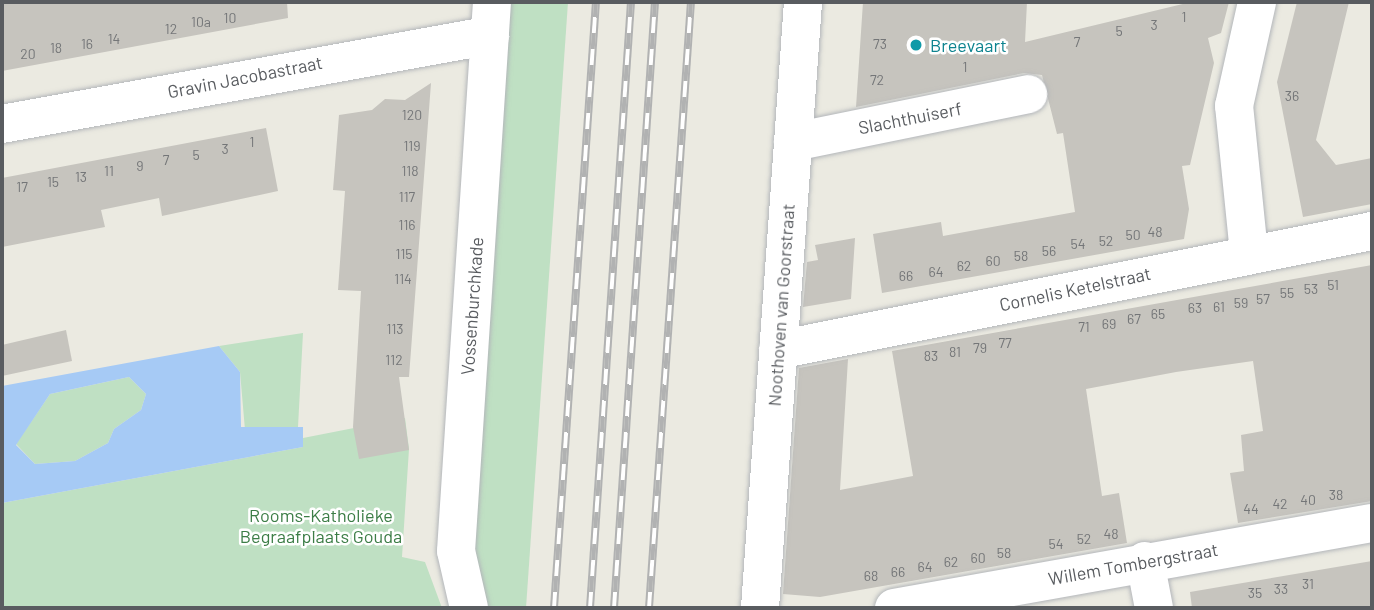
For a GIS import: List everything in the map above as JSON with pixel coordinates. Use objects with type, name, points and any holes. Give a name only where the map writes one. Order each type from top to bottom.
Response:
[{"type":"street","name":"Noothoven van Goorstraat","points":[[760,608],[803,2]]},
{"type":"street","points":[[1249,253],[1234,106],[1257,2]]},
{"type":"street","name":"Gravin Jacobastraat","points":[[2,124],[491,18]]},
{"type":"street","name":"Vossenburchkade","points":[[469,608],[456,551],[491,18]]},
{"type":"street","name":"Slachthuiserf","points":[[793,142],[1028,94]]},
{"type":"street","name":"Cornelis Ketelstraat","points":[[778,350],[1249,253],[1372,231]]},
{"type":"street","name":"Willem Tombergstraat","points":[[894,608],[1145,561],[1372,523]]},
{"type":"street","points":[[1145,561],[1154,608]]},
{"type":"green space","points":[[501,2],[568,2],[526,608],[486,608],[466,557]]},
{"type":"green space","points":[[303,333],[298,427],[245,430],[240,372],[219,346]]},
{"type":"green space","points":[[129,377],[146,394],[141,410],[114,429],[108,443],[75,461],[35,464],[16,444],[50,394]]},
{"type":"green space","name":"Rooms-Katholieke Begraafplaats Gouda","points":[[405,418],[409,449],[402,557],[425,562],[442,608],[2,608],[2,503],[303,447],[303,438]]},
{"type":"water","points":[[219,346],[240,372],[241,427],[303,427],[303,447],[2,503],[2,386]],"holes":[[[129,377],[146,394],[141,410],[114,429],[108,443],[75,461],[35,464],[16,445],[50,394]]]},
{"type":"building","points":[[2,2],[287,2],[288,18],[2,71]]},
{"type":"building","points":[[863,2],[1027,2],[1025,42],[1191,2],[1229,2],[1221,33],[1208,38],[1214,63],[1190,165],[1182,166],[1189,209],[1184,239],[882,293],[873,234],[941,222],[943,236],[1075,212],[1063,133],[1057,134],[1042,75],[1024,73],[856,107]]},
{"type":"building","points":[[1297,2],[1349,2],[1316,140],[1336,165],[1372,158],[1372,204],[1303,217],[1277,82]]},
{"type":"building","points":[[431,83],[409,377],[399,377],[409,450],[359,459],[353,427],[361,291],[338,290],[345,191],[333,190],[339,115],[372,110],[385,99],[405,100]]},
{"type":"building","points":[[266,128],[278,191],[162,216],[159,198],[101,210],[105,227],[2,247],[2,178]]},
{"type":"building","points":[[855,238],[851,299],[803,307],[807,262],[818,260],[815,245]]},
{"type":"building","points":[[1372,265],[1372,501],[1238,523],[1230,473],[1244,471],[1241,435],[1263,431],[1253,361],[1176,372],[1086,389],[1102,496],[1119,493],[1127,543],[820,597],[783,594],[799,368],[848,359],[840,490],[913,476],[892,351]]},
{"type":"building","points":[[66,330],[72,361],[2,376],[2,345]]},
{"type":"building","points":[[1372,561],[1372,608],[1192,608],[1190,592]]},
{"type":"railway","points":[[554,608],[596,2]]},
{"type":"railway","points":[[590,608],[631,2]]},
{"type":"railway","points":[[614,608],[655,2]]},
{"type":"railway","points":[[649,608],[691,2]]},
{"type":"place","name":"Breevaart","points":[[916,45]]}]
